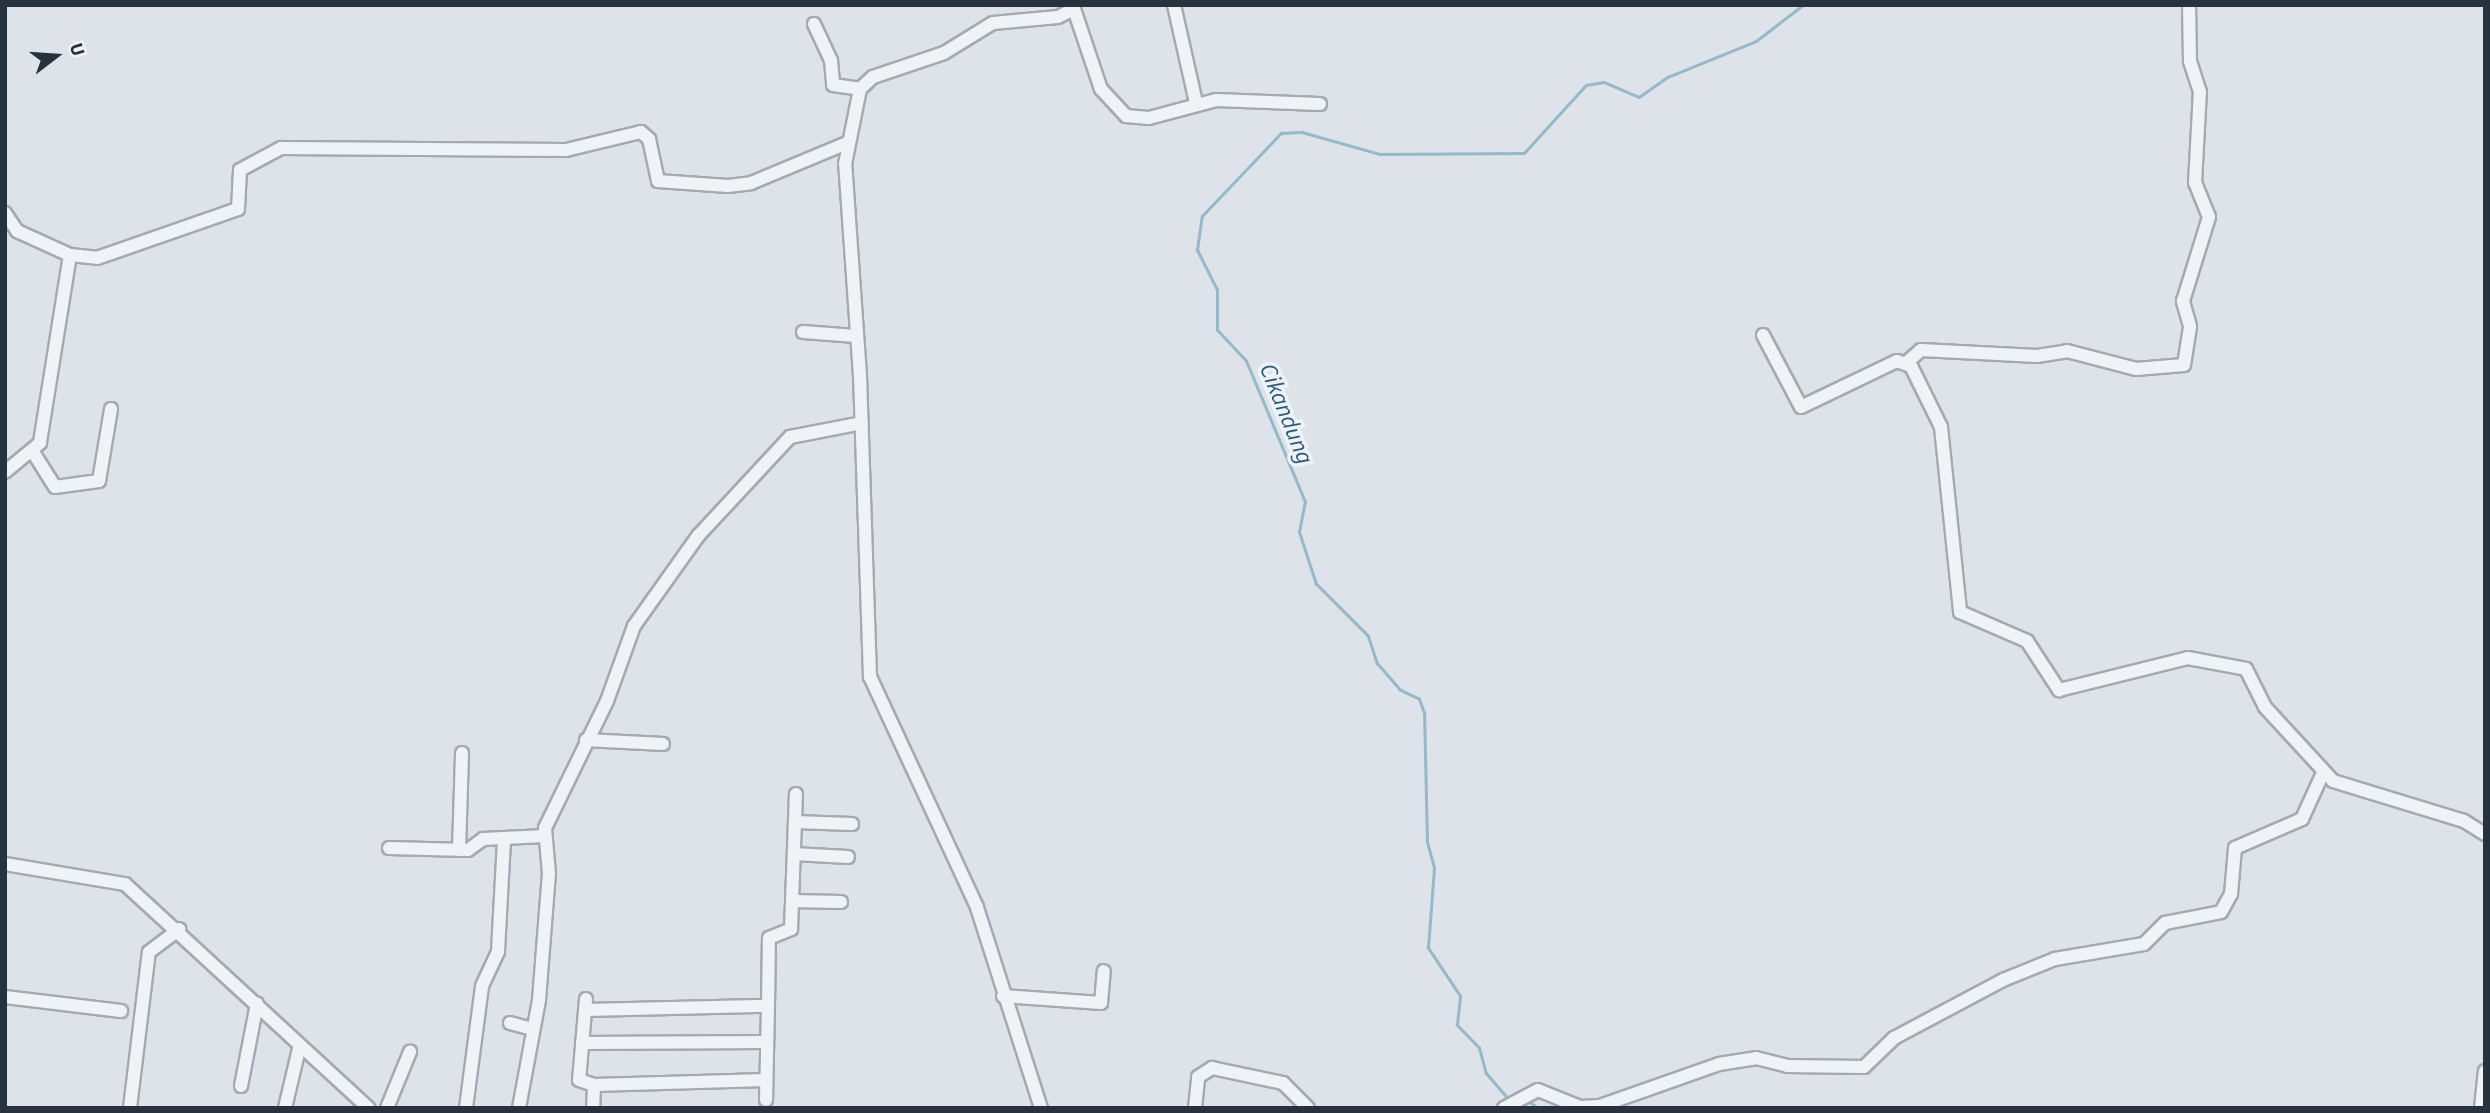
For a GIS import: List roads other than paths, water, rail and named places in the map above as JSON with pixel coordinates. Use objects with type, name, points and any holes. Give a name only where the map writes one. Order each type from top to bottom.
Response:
[{"type":"street","points":[[1174,5],[1196,103]]},
{"type":"street","points":[[1906,363],[1921,351],[2032,356],[2072,351],[2136,369],[2184,365],[2190,327],[2183,301],[2209,217],[2195,183],[2200,92],[2190,61],[2189,5]]},
{"type":"street","points":[[1041,1108],[1003,996],[977,907],[870,677],[862,424],[847,143],[860,89],[873,77],[944,53],[993,23],[1058,17],[1074,9],[1096,79],[1119,112],[1139,119],[1196,103],[1320,104]]},
{"type":"street","points":[[814,24],[831,60],[833,85],[860,89]]},
{"type":"street","points":[[5,213],[17,231],[70,255],[97,258],[238,209],[240,170],[281,148],[566,150],[640,132],[649,139],[658,181],[728,186],[751,183],[847,143]]},
{"type":"street","points":[[5,472],[33,452],[47,418],[70,255]]},
{"type":"street","points":[[803,332],[856,336]]},
{"type":"street","points":[[1763,335],[1801,407],[1897,361],[1906,363],[1941,427],[1962,617],[2027,641],[2067,694],[2188,658],[2246,669],[2265,707],[2323,773],[2358,793],[2464,821],[2485,834]]},
{"type":"street","points":[[33,452],[55,487],[99,481],[111,409]]},
{"type":"street","points":[[519,1108],[533,1029],[549,874],[545,836],[634,626],[720,510],[797,433],[862,424]]},
{"type":"street","points":[[586,740],[663,744]]},
{"type":"street","points":[[459,850],[462,754]]},
{"type":"street","points":[[1504,1108],[1516,1097],[1538,1090],[1580,1107],[1600,1106],[1719,1064],[1756,1058],[1787,1066],[1864,1067],[1894,1038],[2003,980],[2055,958],[2144,944],[2165,923],[2216,915],[2231,894],[2235,848],[2302,819],[2323,773]]},
{"type":"street","points":[[766,1100],[769,938],[791,929],[796,794]]},
{"type":"street","points":[[795,822],[852,824]]},
{"type":"street","points":[[389,848],[459,850],[483,839],[545,836]]},
{"type":"street","points":[[466,1108],[482,986],[498,951],[504,839]]},
{"type":"street","points":[[794,854],[848,857]]},
{"type":"street","points":[[5,864],[125,884],[179,929],[257,1004],[299,1049],[369,1108]]},
{"type":"street","points":[[792,901],[841,902]]},
{"type":"street","points":[[130,1108],[149,952],[179,929]]},
{"type":"street","points":[[1003,996],[1101,1003],[1104,971]]},
{"type":"street","points":[[5,997],[121,1011]]},
{"type":"street","points":[[241,1086],[257,1004]]},
{"type":"street","points":[[766,1080],[594,1085],[579,1080],[585,1005],[768,1006]]},
{"type":"street","points":[[510,1023],[533,1029]]},
{"type":"street","points":[[582,1044],[767,1042]]},
{"type":"street","points":[[285,1108],[299,1049]]},
{"type":"street","points":[[387,1108],[410,1052]]},
{"type":"street","points":[[1195,1108],[1198,1077],[1212,1068],[1283,1083],[1308,1108]]},
{"type":"street","points":[[2481,1108],[2485,1071]]},
{"type":"street","points":[[593,1108],[594,1085]]},
{"type":"waterway","name":"Cikandung","points":[[1509,1100],[1486,1074],[1479,1048],[1457,1025],[1460,996],[1428,948],[1434,868],[1427,842],[1424,713],[1419,699],[1400,690],[1377,664],[1368,636],[1316,584],[1299,532],[1305,502],[1246,361],[1217,330],[1217,290],[1197,250],[1202,216],[1281,133],[1302,132],[1380,154],[1524,153],[1586,85],[1604,82],[1639,97],[1668,77],[1756,41],[1803,5]]},
{"type":"waterway","name":"Cikandung","points":[[1529,1101],[1538,1108]]}]
